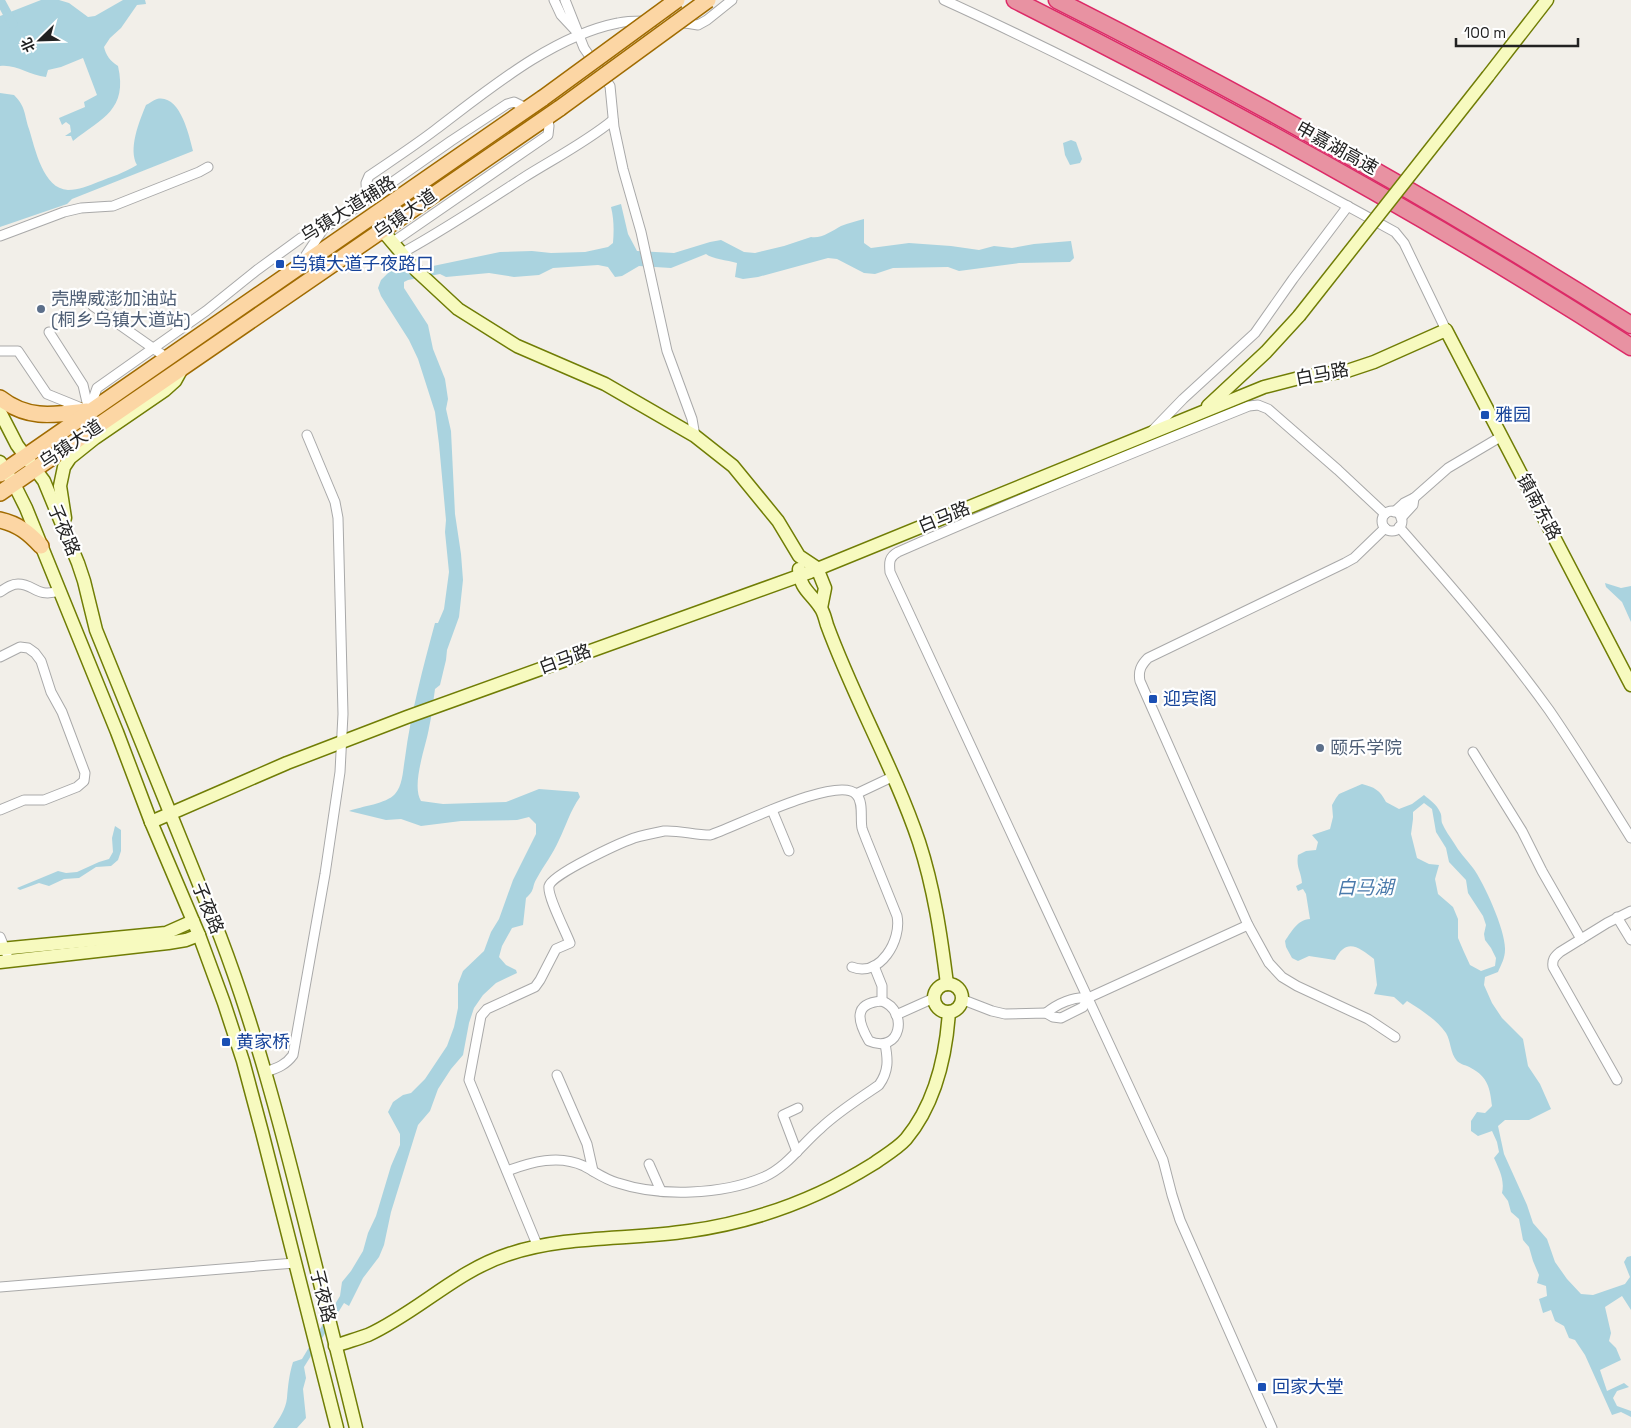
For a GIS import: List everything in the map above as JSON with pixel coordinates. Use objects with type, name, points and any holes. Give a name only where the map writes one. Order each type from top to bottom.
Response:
[{"type":"highway","name":"申嘉湖高速","points":[[1015,0],[1202,96],[1392,202],[1631,347]]},
{"type":"highway","name":"申嘉湖高速","points":[[1064,3],[1208,78],[1366,165],[1524,258],[1631,325]]},
{"type":"main road","name":"乌镇大道","points":[[2,469],[167,358],[528,108],[678,0]]},
{"type":"main road","name":"乌镇大道","points":[[0,493],[182,370],[560,108],[708,0]]},
{"type":"main road","points":[[203,333],[213,348]]},
{"type":"main road","points":[[0,398],[13,407],[39,415],[89,411]]},
{"type":"main road","points":[[0,520],[26,531],[42,546]]},
{"type":"street","points":[[554,0],[561,15],[579,34]]},
{"type":"street","points":[[565,0],[584,48],[610,86],[613,120],[623,169],[642,232],[667,351],[692,419],[695,436]]},
{"type":"street","points":[[367,200],[366,183],[369,176],[433,132],[488,90],[540,56],[579,34],[627,22],[702,24],[732,0]]},
{"type":"street","points":[[944,0],[1071,60],[1234,144],[1395,232],[1401,237],[1446,330]]},
{"type":"street","points":[[1200,413],[1266,352],[1299,316],[1547,0]]},
{"type":"street","name":"乌镇大道辅路","points":[[89,411],[97,388],[219,301],[256,270],[294,244],[324,228],[367,200],[507,104],[514,102],[528,108]]},
{"type":"street","points":[[393,242],[548,135],[547,117]]},
{"type":"street","points":[[403,254],[595,134],[613,120]]},
{"type":"street","points":[[0,236],[64,212],[81,208],[113,206],[208,167]]},
{"type":"street","points":[[1149,433],[1255,333],[1348,206]]},
{"type":"street","points":[[296,268],[324,228]]},
{"type":"street","points":[[382,230],[429,283],[458,309],[516,346],[605,384],[695,436],[733,466],[778,521],[799,556],[818,568],[825,588],[821,608]]},
{"type":"street","points":[[93,306],[167,358]]},
{"type":"street","name":"白马路","points":[[152,822],[278,767],[407,717],[800,576],[1264,387],[1304,377],[1347,371],[1374,362],[1446,330]]},
{"type":"street","name":"镇南东路","points":[[1446,330],[1631,685]]},
{"type":"street","points":[[48,332],[83,385],[89,411]]},
{"type":"street","points":[[0,351],[18,351],[47,394],[89,411]]},
{"type":"street","points":[[69,542],[60,486],[64,467],[70,458],[95,438],[165,390],[182,370]]},
{"type":"street","points":[[1272,1428],[1180,1220],[1163,1160],[890,572],[889,563],[891,556],[1119,459],[1249,406],[1258,405],[1268,409],[1395,518],[1480,621],[1542,702],[1580,756],[1631,838]]},
{"type":"street","name":"子夜路","points":[[0,412],[24,456],[44,482],[84,581],[96,630],[226,953],[266,1072],[356,1428]]},
{"type":"street","points":[[266,1072],[279,1068],[288,1062],[293,1055],[323,883],[340,772],[342,742],[338,518],[335,502],[307,435]]},
{"type":"street","points":[[1395,518],[1391,531],[1385,528],[1382,520],[1395,518],[1413,505],[1414,498],[1448,468],[1502,436]]},
{"type":"street","name":"子夜路","points":[[2,469],[14,484],[42,546],[199,935],[242,1061],[337,1428]]},
{"type":"street","points":[[1385,528],[1354,558],[1345,563],[1148,658],[1140,668],[1140,681],[1248,925],[1269,963],[1282,977],[1310,993],[1368,1019],[1395,1037]]},
{"type":"street","points":[[799,556],[803,588],[821,608],[841,660],[907,810],[928,871],[938,921],[947,984]]},
{"type":"street","points":[[0,592],[17,584],[44,594],[60,591]]},
{"type":"street","points":[[0,657],[20,647],[28,648],[41,661],[51,692],[62,712],[85,773],[84,781],[77,787],[44,800],[24,800],[0,810]]},
{"type":"street","points":[[1472,752],[1522,831],[1542,871],[1581,938]]},
{"type":"street","points":[[856,794],[892,777]]},
{"type":"street","points":[[538,1247],[469,1080],[481,1016],[487,1009],[535,987],[556,949],[570,943],[551,897],[549,888],[551,881],[600,853],[646,834],[666,831],[710,835],[808,796],[838,790],[850,791],[856,794],[860,801],[862,828],[899,925],[889,952],[874,966],[859,970],[852,967]]},
{"type":"street","points":[[772,810],[789,852]]},
{"type":"street","points":[[1618,1080],[1553,967],[1554,956],[1581,938],[1631,911]]},
{"type":"street","points":[[1617,917],[1631,940]]},
{"type":"street","points":[[3,952],[166,933],[193,921]]},
{"type":"street","points":[[1046,1013],[1053,1007],[1078,997],[1088,998],[1248,925]]},
{"type":"street","points":[[3,952],[168,943],[186,940],[199,935]]},
{"type":"street","points":[[874,966],[882,986],[882,1001]]},
{"type":"street","points":[[947,984],[956,986],[962,999],[958,1008],[949,1012],[940,1009],[935,1003],[934,998],[936,990],[947,984]]},
{"type":"street","points":[[896,1015],[934,998]]},
{"type":"street","points":[[962,999],[1005,1014],[1046,1013],[1053,1017],[1061,1018],[1083,1008],[1088,998]]},
{"type":"street","points":[[882,1001],[888,1003],[896,1015],[899,1025],[898,1033],[892,1040],[885,1044],[876,1044],[869,1041],[859,1019],[860,1012],[864,1007],[874,1002],[882,1001]]},
{"type":"street","points":[[1066,1002],[1070,1014]]},
{"type":"street","points":[[336,1346],[382,1327],[478,1266],[509,1254],[538,1247],[689,1231],[732,1223],[793,1204],[856,1174],[890,1153],[906,1139],[931,1098],[941,1064],[949,1012]]},
{"type":"street","points":[[506,1172],[527,1164],[550,1160],[582,1165],[617,1183],[637,1189],[708,1191],[750,1182],[778,1168],[833,1117],[879,1085],[884,1078],[888,1066],[885,1044]]},
{"type":"street","points":[[557,1075],[587,1144],[593,1171]]},
{"type":"street","points":[[797,1152],[783,1115],[798,1108]]},
{"type":"street","points":[[649,1164],[661,1191]]},
{"type":"street","points":[[289,1237],[307,1232]]},
{"type":"street","points":[[0,1287],[295,1263]]},
{"type":"water","points":[[41,0],[59,0],[69,3],[88,17],[95,16],[123,0],[145,0],[146,4],[137,5],[121,28],[110,38],[104,47],[109,58],[118,66],[120,81],[116,103],[103,119],[73,141],[71,136],[65,136],[71,132],[70,125],[66,122],[62,125],[59,118],[85,107],[84,102],[97,95],[83,58],[48,70],[46,77],[17,68],[0,66],[0,16]]},
{"type":"water","points":[[0,93],[14,95],[21,103],[41,166],[52,183],[59,188],[68,190],[83,188],[118,175],[137,165],[134,143],[138,127],[146,105],[157,99],[165,99],[177,109],[186,126],[193,151],[72,199],[67,204],[0,227]]},
{"type":"water","points":[[1071,140],[1076,142],[1082,159],[1080,163],[1070,165],[1065,155],[1063,143]]},
{"type":"water","points":[[621,204],[628,234],[637,251],[674,253],[721,240],[744,252],[755,253],[811,237],[823,236],[841,226],[864,219],[864,243],[871,248],[909,243],[979,250],[994,246],[1012,248],[1071,241],[1074,258],[1070,262],[1019,263],[959,271],[948,267],[893,268],[875,274],[864,273],[837,259],[828,258],[758,277],[743,279],[735,277],[737,263],[706,254],[671,268],[639,266],[622,276],[615,277],[608,267],[598,265],[553,268],[539,275],[514,277],[489,273],[446,277],[440,274],[404,282],[404,288],[428,325],[433,349],[445,379],[448,399],[446,409],[451,431],[455,514],[463,580],[459,617],[447,650],[440,685],[435,689],[430,723],[418,776],[418,794],[421,801],[443,804],[506,802],[539,789],[578,792],[580,797],[554,850],[526,898],[523,925],[512,928],[502,946],[499,957],[506,965],[516,970],[517,973],[496,983],[483,995],[474,1008],[463,1055],[438,1089],[430,1111],[418,1125],[379,1257],[363,1278],[349,1306],[344,1303],[304,1367],[306,1378],[303,1389],[306,1418],[297,1428],[273,1428],[285,1406],[293,1362],[302,1359],[340,1296],[342,1282],[363,1251],[368,1233],[376,1216],[391,1166],[400,1145],[400,1134],[388,1112],[393,1102],[403,1095],[411,1093],[425,1079],[447,1046],[454,1027],[458,1008],[458,984],[463,971],[484,951],[491,932],[499,919],[513,880],[536,834],[536,824],[529,817],[517,820],[461,821],[421,826],[401,819],[386,820],[349,811],[386,800],[395,794],[400,786],[418,690],[435,623],[438,623],[444,609],[449,572],[445,532],[446,520],[435,412],[418,359],[378,288],[381,280],[394,267],[433,266],[500,252],[585,252],[608,247],[613,243],[614,225],[611,207]]},
{"type":"water","points":[[1605,583],[1621,588],[1631,586],[1631,622],[1622,602],[1606,587]]},
{"type":"water","name":"白马湖","points":[[1362,784],[1370,786],[1386,802],[1399,809],[1412,804],[1424,795],[1439,809],[1446,831],[1478,875],[1488,896],[1502,931],[1505,950],[1504,959],[1498,972],[1485,977],[1484,985],[1492,1003],[1502,1018],[1523,1039],[1528,1066],[1540,1084],[1551,1109],[1529,1120],[1505,1120],[1498,1126],[1504,1154],[1533,1223],[1547,1239],[1555,1262],[1581,1294],[1593,1295],[1625,1284],[1630,1277],[1624,1262],[1627,1257],[1631,1256],[1631,1310],[1622,1296],[1605,1307],[1611,1333],[1609,1341],[1616,1348],[1621,1360],[1600,1370],[1607,1391],[1624,1383],[1629,1387],[1617,1391],[1613,1398],[1617,1406],[1631,1411],[1631,1417],[1621,1412],[1612,1415],[1585,1355],[1575,1340],[1569,1338],[1564,1326],[1555,1321],[1551,1310],[1543,1313],[1539,1299],[1547,1296],[1546,1286],[1537,1283],[1539,1275],[1529,1247],[1523,1240],[1519,1219],[1511,1212],[1508,1201],[1502,1193],[1500,1170],[1494,1158],[1499,1152],[1497,1142],[1492,1131],[1478,1136],[1471,1131],[1471,1121],[1477,1112],[1485,1113],[1492,1106],[1489,1088],[1485,1079],[1477,1071],[1457,1061],[1446,1033],[1428,1015],[1407,1001],[1403,1005],[1394,997],[1374,994],[1377,985],[1374,959],[1363,951],[1353,946],[1348,946],[1339,953],[1335,960],[1309,956],[1298,961],[1292,958],[1286,947],[1285,941],[1295,927],[1302,921],[1310,919],[1306,894],[1303,889],[1298,891],[1296,886],[1302,883],[1298,855],[1306,851],[1316,850],[1318,842],[1312,835],[1330,829],[1333,817],[1332,805],[1339,794]],"holes":[[[1424,803],[1432,809],[1436,832],[1446,848],[1449,862],[1466,880],[1468,893],[1483,916],[1486,925],[1485,940],[1496,958],[1495,966],[1481,971],[1470,965],[1464,952],[1458,938],[1458,919],[1453,907],[1438,894],[1435,879],[1439,865],[1429,864],[1417,858],[1411,834],[1413,812]]]},
{"type":"water","points":[[115,826],[121,830],[121,851],[118,860],[111,866],[96,867],[79,878],[64,879],[49,886],[39,883],[20,890],[17,888],[58,871],[66,873],[77,872],[109,859],[113,852],[112,838]]},
{"type":"waterway","points":[[0,0],[13,24]]},
{"type":"place","name":"乌镇大道子夜路口","points":[[280,264]]},
{"type":"place","name":"壳牌威澎加油站 (桐乡乌镇大道站)","points":[[41,309]]},
{"type":"place","name":"雅园","points":[[1485,415]]},
{"type":"place","name":"迎宾阁","points":[[1153,699]]},
{"type":"place","name":"颐乐学院","points":[[1320,748]]},
{"type":"place","name":"黄家桥","points":[[226,1042]]},
{"type":"place","name":"回家大堂","points":[[1262,1387]]}]
